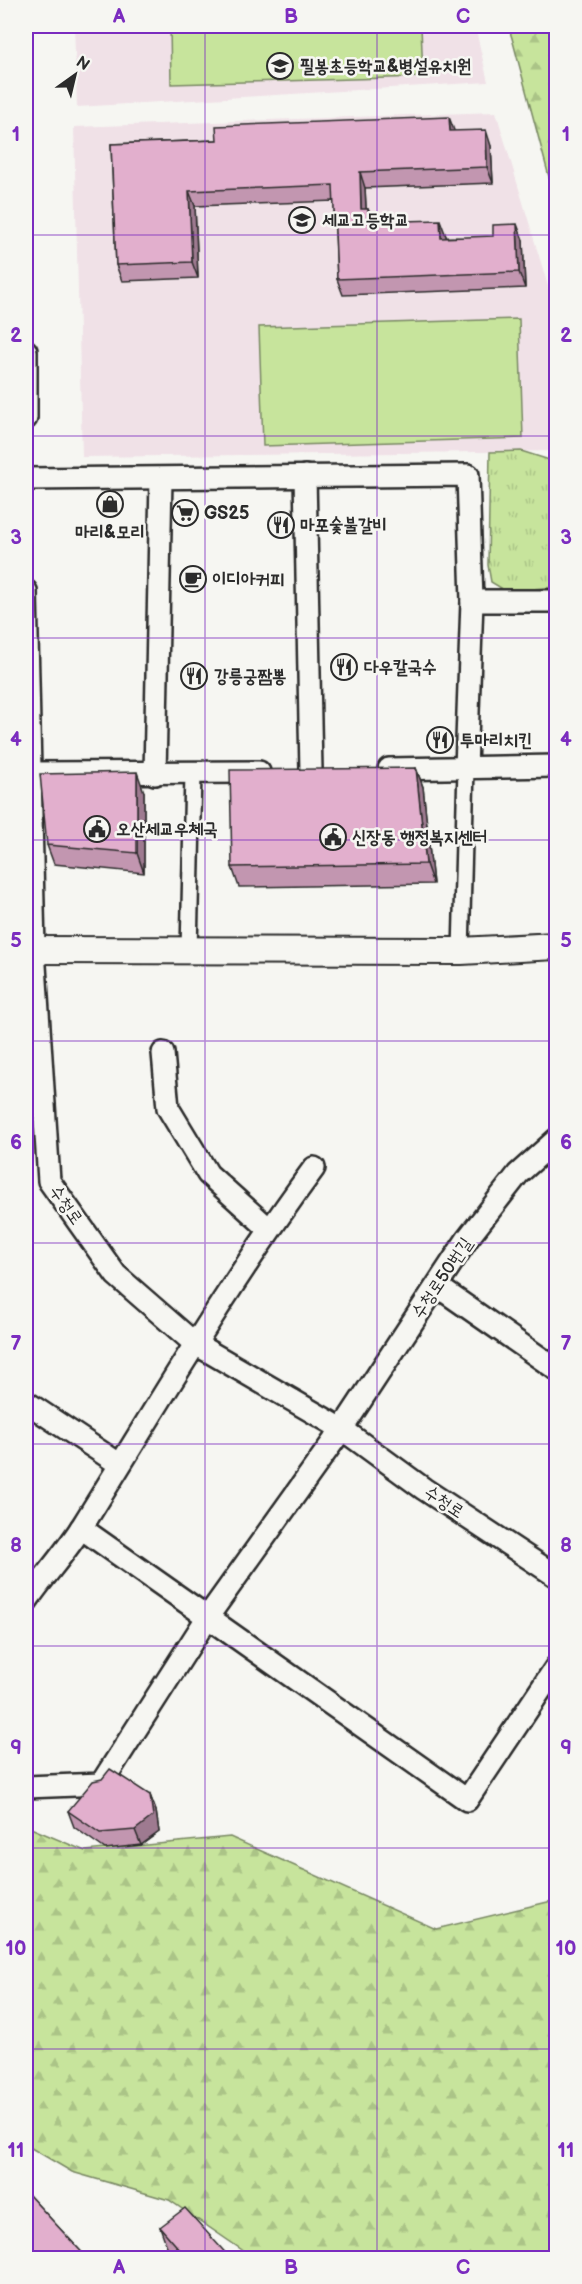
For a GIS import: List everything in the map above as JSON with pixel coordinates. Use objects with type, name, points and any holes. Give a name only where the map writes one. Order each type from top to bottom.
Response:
[{"type":"street","points":[[26,351],[26,417]]},
{"type":"street","points":[[26,479],[468,475],[472,601],[461,951]]},
{"type":"street","points":[[305,476],[311,771]]},
{"type":"street","points":[[155,774],[161,479]]},
{"type":"street","name":"수청로","points":[[26,591],[30,773],[30,950],[49,1181],[116,1275],[194,1343],[342,1429],[424,1489],[556,1576]]},
{"type":"street","points":[[472,601],[556,601]]},
{"type":"street","points":[[371,770],[556,766]]},
{"type":"street","points":[[30,773],[155,774],[335,770]]},
{"type":"street","points":[[189,951],[193,773]]},
{"type":"street","points":[[30,950],[461,951],[556,946]]},
{"type":"street","points":[[163,1053],[168,1108],[208,1174],[269,1229]]},
{"type":"street","name":"수청로50번길","points":[[26,1787],[101,1784],[209,1615],[342,1429],[468,1238],[518,1174],[556,1140]]},
{"type":"street","points":[[26,1602],[81,1528],[194,1343],[269,1229],[314,1168]]},
{"type":"street","points":[[437,1286],[556,1369]]},
{"type":"street","points":[[26,1402],[119,1464]]},
{"type":"street","points":[[81,1528],[209,1615],[467,1800],[556,1667]]},
{"type":"shaded area","name":"필봉초등학교&병설유치원","points":[[74,26],[475,26],[488,82],[77,107]]},
{"type":"shaded area","name":"세교고등학교","points":[[496,112],[556,313],[556,451],[82,457],[74,127]]},
{"type":"green space","points":[[170,26],[421,26],[423,77],[171,84]]},
{"type":"green space","points":[[508,26],[556,26],[556,203],[512,38]]},
{"type":"green space","points":[[519,319],[523,438],[263,446],[259,327]]},
{"type":"green space","points":[[521,451],[556,462],[556,587],[506,591],[491,582],[488,565],[490,452]]},
{"type":"green space","points":[[26,1826],[85,1851],[230,1837],[436,1929],[556,1900],[556,2258],[254,2258],[169,2200],[72,2172],[26,2145]]},
{"type":"building","points":[[449,117],[450,131],[486,130],[487,167],[360,172],[361,209],[368,209],[368,222],[440,220],[441,238],[493,236],[493,225],[517,224],[519,272],[337,279],[333,185],[189,191],[192,262],[116,265],[111,144],[217,140],[216,126]]},
{"type":"building","name":"신장동 행정복지센터","points":[[416,768],[426,864],[232,867],[230,770]]},
{"type":"building","name":"오산세교우체국","points":[[137,772],[137,853],[47,845],[40,774]]},
{"type":"building","points":[[110,1769],[150,1795],[153,1816],[135,1830],[100,1833],[68,1811],[93,1781],[102,1779]]},
{"type":"building","points":[[26,2192],[88,2259],[41,2259],[26,2242]]},
{"type":"building","points":[[185,2208],[231,2259],[188,2259],[160,2227]]},
{"type":"place","name":"필봉초등학교&병설유치원","points":[[280,66]]},
{"type":"place","name":"세교고등학교","points":[[302,220]]},
{"type":"place","name":"마리&모리","points":[[110,504]]},
{"type":"place","name":"GS25","points":[[185,513]]},
{"type":"place","name":"마포숯불갈비","points":[[281,525]]},
{"type":"place","name":"이디아커피","points":[[193,579]]},
{"type":"place","name":"다우칼국수","points":[[344,667]]},
{"type":"place","name":"강릉궁짬뽕","points":[[194,676]]},
{"type":"place","name":"투마리치킨","points":[[440,740]]},
{"type":"place","name":"오산세교우체국","points":[[97,829]]},
{"type":"place","name":"신장동 행정복지센터","points":[[333,837]]}]
